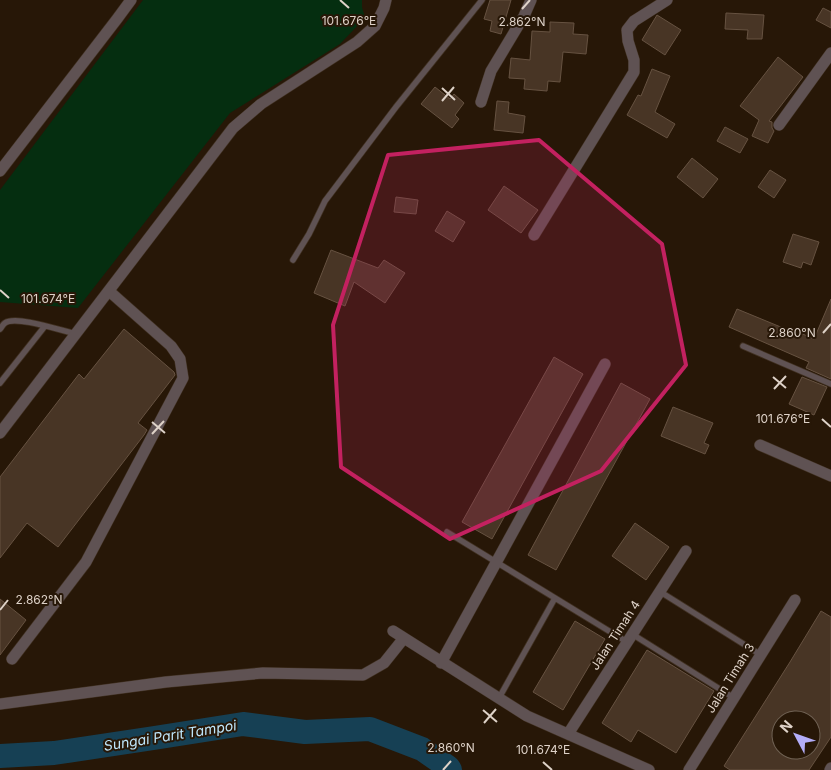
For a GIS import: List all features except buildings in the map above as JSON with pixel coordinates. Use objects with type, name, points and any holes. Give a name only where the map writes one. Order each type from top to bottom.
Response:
[{"type":"street","points":[[0,171],[131,0]]},
{"type":"street","points":[[0,433],[234,128],[261,104],[357,42],[375,26],[386,0]]},
{"type":"street","points":[[480,102],[491,71],[524,16],[531,0]]},
{"type":"street","points":[[534,235],[634,72],[634,60],[628,41],[627,30],[634,21],[667,0]]},
{"type":"street","points":[[778,125],[831,53]]},
{"type":"street","points":[[12,659],[86,562],[183,378],[180,359],[171,346],[109,291]]},
{"type":"street","points":[[441,663],[606,364]]},
{"type":"street","points":[[760,445],[831,476]]},
{"type":"street","name":"Jalan Timah 4","points":[[568,734],[686,551]]},
{"type":"street","name":"Jalan Timah 3","points":[[689,770],[796,600]]},
{"type":"street","points":[[393,631],[527,716],[649,770]]},
{"type":"street","points":[[0,704],[166,682],[263,672],[363,676],[384,663],[404,638]]},
{"type":"lane","points":[[293,260],[309,234],[325,201],[391,114],[482,0]]},
{"type":"lane","points":[[0,329],[6,322],[14,320],[28,321],[76,334]]},
{"type":"lane","points":[[0,383],[45,326]]},
{"type":"lane","points":[[743,346],[831,384]]},
{"type":"lane","points":[[447,532],[555,598],[734,698]]},
{"type":"lane","points":[[659,591],[761,655]]},
{"type":"lane","points":[[498,699],[555,598]]},
{"type":"highlighted area","points":[[539,140],[662,244],[686,365],[601,471],[450,539],[341,467],[333,325],[388,155]]},
{"type":"green space","points":[[143,0],[362,0],[365,18],[340,44],[230,113],[78,308],[0,302],[0,190]]},
{"type":"waterway","name":"Sungai Parit Tampoi","points":[[0,756],[54,753],[243,724],[305,732],[370,729],[422,749],[450,770]]}]
